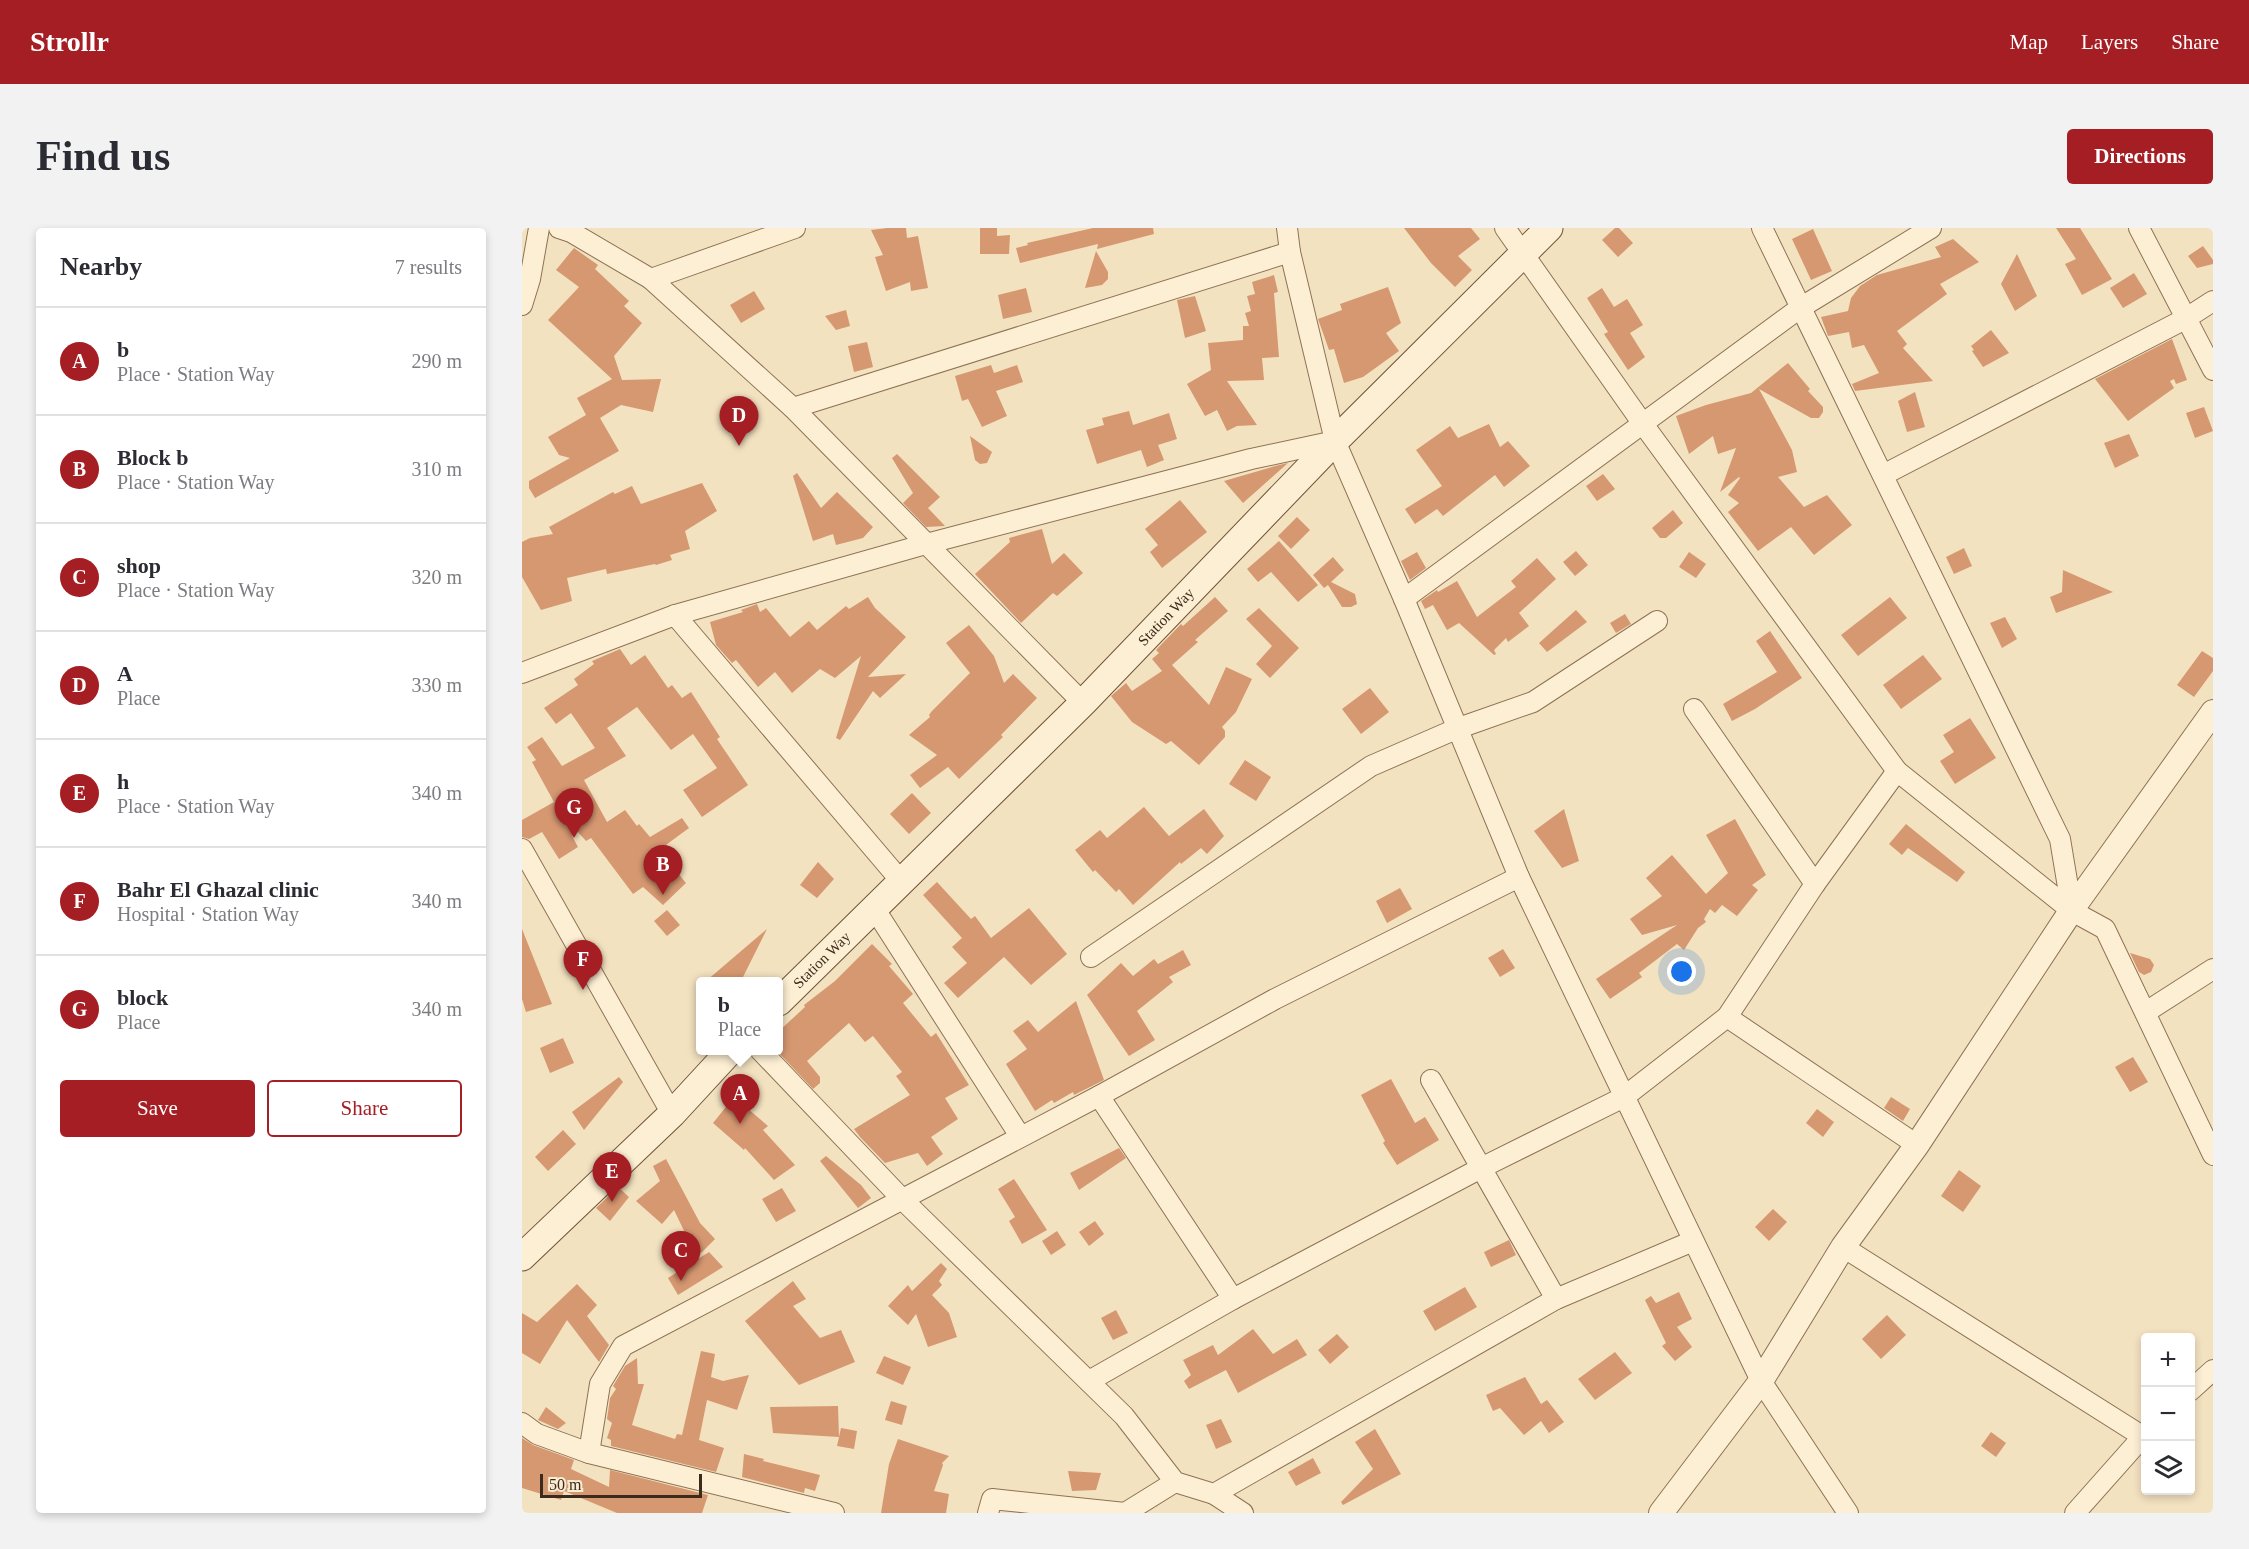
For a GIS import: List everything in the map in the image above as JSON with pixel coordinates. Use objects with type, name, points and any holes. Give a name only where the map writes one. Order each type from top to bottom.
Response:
[{"type":"main road","name":"Station Way","points":[[783,998],[1083,703],[1335,441],[1549,228]]},
{"type":"main road","points":[[522,1257],[672,1114],[726,1055]]},
{"type":"street","points":[[522,231],[528,228]]},
{"type":"street","points":[[522,305],[530,279],[539,228]]},
{"type":"street","points":[[559,228],[571,232],[651,279],[793,408],[1083,703]]},
{"type":"street","points":[[651,279],[795,228]]},
{"type":"street","points":[[1287,228],[1290,252],[1335,441],[1404,599],[1519,877],[1761,1381],[1848,1513]]},
{"type":"street","points":[[1504,228],[1643,424],[1897,771],[2072,911],[2105,929],[2213,1155]]},
{"type":"street","points":[[1762,228],[2060,839],[2072,911]]},
{"type":"street","points":[[1404,599],[1800,308],[1931,228]]},
{"type":"street","points":[[2139,228],[2213,370]]},
{"type":"street","points":[[793,408],[1290,252]]},
{"type":"street","points":[[1883,475],[2185,319],[2213,302]]},
{"type":"street","points":[[522,674],[675,615],[926,544],[1251,459],[1335,441]]},
{"type":"street","points":[[675,615],[902,881]]},
{"type":"street","points":[[1091,957],[1371,766],[1456,729],[1533,702],[1657,621]]},
{"type":"street","points":[[1694,709],[1815,884]]},
{"type":"street","points":[[1661,1513],[1761,1381],[1843,1247],[1917,1145],[2072,911],[2213,712]]},
{"type":"street","points":[[1089,1381],[1233,1299],[1483,1167],[1624,1097],[1727,1017],[1815,884],[1897,771]]},
{"type":"street","points":[[522,849],[672,1114]]},
{"type":"street","points":[[589,1453],[600,1384],[623,1346],[903,1200],[1275,999],[1519,877]]},
{"type":"street","points":[[874,908],[1020,1136]]},
{"type":"street","points":[[2146,1012],[2213,969]]},
{"type":"street","points":[[1727,1017],[1917,1145]]},
{"type":"street","points":[[765,1055],[903,1200],[1124,1416],[1175,1482],[1214,1494],[1243,1513]]},
{"type":"street","points":[[1431,1080],[1483,1167],[1556,1299]]},
{"type":"street","points":[[1098,1096],[1233,1299]]},
{"type":"street","points":[[1214,1494],[1556,1299],[1693,1241]]},
{"type":"street","points":[[1843,1247],[2141,1433]]},
{"type":"street","points":[[2194,1387],[2213,1370]]},
{"type":"street","points":[[522,1423],[537,1434],[589,1453],[834,1513]]},
{"type":"street","points":[[2075,1513],[2141,1438]]},
{"type":"street","points":[[988,1513],[992,1499],[1125,1513],[1175,1482]]},
{"type":"building","points":[[906,228],[907,238],[918,236],[928,288],[911,291],[910,282],[886,291],[875,257],[883,255],[871,230]]},
{"type":"building","points":[[980,228],[997,228],[997,236],[1010,235],[1009,254],[980,254]]},
{"type":"building","points":[[1093,228],[1153,228],[1154,234],[1097,249],[1098,244],[1020,263],[1016,248],[1028,245],[1027,243]]},
{"type":"building","points":[[1404,228],[1471,228],[1480,239],[1458,256],[1472,270],[1455,287],[1431,263]]},
{"type":"building","points":[[1615,228],[1619,228],[1633,243],[1618,257],[1602,240]]},
{"type":"building","points":[[2056,228],[2080,228],[2112,279],[2082,295],[2065,264],[2076,259]]},
{"type":"building","points":[[1813,229],[1832,271],[1811,280],[1792,239]]},
{"type":"building","points":[[1953,239],[1979,262],[1940,284],[1947,294],[1897,331],[1907,344],[1903,348],[1933,381],[1855,391],[1852,384],[1879,373],[1864,345],[1852,348],[1849,332],[1828,336],[1821,317],[1848,311],[1851,298],[1860,286],[1877,275],[1941,257],[1935,247]]},
{"type":"building","points":[[2203,246],[2213,260],[2213,264],[2197,268],[2188,256]]},
{"type":"building","points":[[574,248],[598,265],[595,269],[629,301],[624,306],[642,323],[614,356],[622,380],[661,379],[653,412],[621,405],[600,418],[619,451],[535,498],[529,488],[529,481],[570,458],[559,455],[548,437],[586,415],[577,398],[612,379],[548,320],[579,287],[556,270]]},
{"type":"building","points":[[1096,251],[1108,272],[1108,279],[1102,285],[1085,288]]},
{"type":"building","points":[[2017,254],[2037,296],[2015,311],[2001,284]]},
{"type":"building","points":[[2134,273],[2147,294],[2123,308],[2110,288]]},
{"type":"building","points":[[1274,275],[1278,292],[1274,293],[1279,357],[1262,358],[1264,380],[1227,381],[1257,425],[1237,426],[1227,431],[1217,410],[1205,416],[1187,384],[1211,370],[1208,343],[1243,340],[1243,326],[1249,326],[1245,313],[1251,311],[1247,296],[1255,294],[1252,282]]},
{"type":"building","points":[[1388,287],[1401,323],[1386,333],[1399,351],[1363,377],[1344,383],[1334,349],[1329,350],[1318,319],[1342,310],[1340,304]]},
{"type":"building","points":[[1026,288],[1032,312],[1003,319],[998,295]]},
{"type":"building","points":[[1602,288],[1614,307],[1627,299],[1643,325],[1630,333],[1645,357],[1628,370],[1604,334],[1608,332],[1587,298]]},
{"type":"building","points":[[754,291],[765,309],[741,323],[730,305]]},
{"type":"building","points":[[1195,296],[1206,331],[1185,338],[1177,300]]},
{"type":"building","points":[[846,310],[850,326],[836,330],[825,316]]},
{"type":"building","points":[[1991,330],[2009,353],[1983,367],[1971,346]]},
{"type":"building","points":[[2172,339],[2187,380],[2176,384],[2174,379],[2170,381],[2174,388],[2128,421],[2095,379]]},
{"type":"building","points":[[867,342],[873,367],[854,372],[848,346]]},
{"type":"building","points":[[1788,363],[1823,407],[1823,412],[1819,418],[1811,418],[1759,389],[1792,450],[1797,472],[1778,477],[1804,507],[1827,495],[1852,525],[1814,555],[1791,527],[1758,551],[1728,512],[1739,503],[1728,495],[1740,478],[1720,492],[1736,448],[1718,454],[1713,436],[1689,454],[1676,416],[1751,393]]},
{"type":"building","points":[[991,365],[994,373],[1017,365],[1023,382],[996,391],[1007,416],[982,427],[968,399],[962,401],[955,376]]},
{"type":"building","points":[[1915,392],[1925,427],[1907,432],[1898,401]]},
{"type":"building","points":[[2204,407],[2213,431],[2195,438],[2186,413]]},
{"type":"building","points":[[1129,411],[1133,425],[1169,413],[1177,439],[1158,445],[1164,460],[1147,467],[1141,450],[1097,464],[1086,430],[1104,425],[1102,418]]},
{"type":"building","points":[[1489,424],[1500,447],[1508,441],[1530,466],[1504,487],[1495,475],[1443,516],[1437,509],[1415,524],[1405,509],[1442,486],[1416,450],[1450,426],[1458,438]]},
{"type":"building","points":[[2129,434],[2139,456],[2115,468],[2104,443]]},
{"type":"building","points":[[970,436],[992,452],[987,463],[980,464],[975,460]]},
{"type":"building","points":[[897,454],[940,497],[928,508],[945,526],[926,527],[903,503],[913,493],[892,458]]},
{"type":"building","points":[[1288,463],[1243,503],[1224,481],[1279,465]]},
{"type":"building","points":[[797,473],[821,508],[837,492],[873,527],[863,538],[836,545],[833,534],[813,541],[793,476]]},
{"type":"building","points":[[1603,474],[1615,489],[1597,501],[1586,486]]},
{"type":"building","points":[[702,483],[717,511],[685,531],[690,549],[670,555],[672,560],[656,565],[607,574],[606,569],[567,578],[572,601],[541,610],[522,577],[522,542],[530,538],[553,534],[549,527],[613,492],[615,494],[632,486],[641,504]]},
{"type":"building","points":[[1180,500],[1207,532],[1162,568],[1150,552],[1158,545],[1145,529]]},
{"type":"building","points":[[1673,510],[1683,523],[1666,538],[1660,538],[1652,528]]},
{"type":"building","points":[[1297,517],[1310,530],[1291,549],[1278,536]]},
{"type":"building","points":[[1042,529],[1052,564],[1064,553],[1083,573],[1057,596],[1053,593],[1021,623],[975,574],[1010,542],[1009,538]]},
{"type":"building","points":[[1279,541],[1318,585],[1298,602],[1271,572],[1258,582],[1247,569]]},
{"type":"building","points":[[1964,548],[1972,566],[1954,574],[1946,557]]},
{"type":"building","points":[[1576,551],[1588,565],[1575,576],[1563,562]]},
{"type":"building","points":[[1417,552],[1426,568],[1410,580],[1401,561]]},
{"type":"building","points":[[1689,552],[1706,564],[1696,578],[1679,567]]},
{"type":"building","points":[[1333,557],[1344,570],[1331,582],[1355,594],[1357,604],[1351,607],[1342,607],[1328,585],[1324,588],[1313,575]]},
{"type":"building","points":[[1537,558],[1556,579],[1519,613],[1529,626],[1508,642],[1506,638],[1494,650],[1496,654],[1494,655],[1459,623],[1447,630],[1433,605],[1425,609],[1421,601],[1437,590],[1438,592],[1457,581],[1477,617],[1516,587],[1511,581]]},
{"type":"building","points":[[2063,570],[2113,592],[2056,613],[2050,597],[2062,592]]},
{"type":"building","points":[[868,597],[875,608],[906,637],[868,677],[906,674],[880,698],[873,691],[840,740],[836,738],[861,656],[835,678],[820,669],[792,693],[775,672],[758,687],[736,660],[732,663],[716,645],[710,622],[743,612],[741,610],[757,604],[760,612],[766,608],[790,637],[809,621],[817,630],[846,606],[849,609]]},
{"type":"building","points":[[1215,597],[1228,611],[1195,640],[1198,642],[1172,665],[1209,705],[1226,667],[1252,679],[1236,712],[1222,727],[1225,737],[1199,765],[1171,741],[1166,744],[1132,722],[1111,696],[1126,683],[1132,691],[1162,671],[1152,659],[1159,653],[1156,650],[1181,624],[1183,626]]},
{"type":"building","points":[[1890,597],[1907,618],[1858,656],[1841,635]]},
{"type":"building","points":[[1259,608],[1299,648],[1270,678],[1256,664],[1272,646],[1246,619]]},
{"type":"building","points":[[1576,610],[1587,622],[1547,652],[1539,643]]},
{"type":"building","points":[[1625,614],[1631,624],[1616,633],[1610,623]]},
{"type":"building","points":[[2005,617],[2017,639],[2002,648],[1990,623]]},
{"type":"building","points":[[969,625],[994,656],[1004,683],[1013,674],[1037,698],[1001,735],[1003,737],[959,779],[948,767],[920,788],[910,775],[937,755],[909,735],[930,717],[932,711],[970,673],[946,643]]},
{"type":"building","points":[[1770,631],[1802,678],[1755,709],[1732,721],[1723,704],[1777,672],[1756,641]]},
{"type":"building","points":[[620,649],[631,665],[645,655],[668,688],[672,685],[682,698],[691,692],[720,737],[717,739],[748,785],[702,817],[683,790],[717,768],[693,734],[671,750],[637,707],[607,728],[626,756],[584,780],[607,822],[625,810],[637,826],[639,824],[650,837],[682,818],[689,828],[659,850],[686,883],[663,905],[643,887],[633,894],[591,838],[586,841],[578,832],[572,836],[578,847],[559,859],[542,832],[529,839],[522,837],[522,820],[554,802],[532,762],[536,760],[527,747],[542,737],[562,766],[595,748],[571,713],[556,724],[544,708],[578,685],[574,679],[594,664],[592,661]]},
{"type":"building","points":[[2202,651],[2213,658],[2213,671],[2194,697],[2177,685]]},
{"type":"building","points":[[1923,655],[1942,679],[1901,709],[1883,685]]},
{"type":"building","points":[[1370,688],[1389,712],[1361,734],[1342,709]]},
{"type":"building","points":[[1970,718],[1996,758],[1955,784],[1940,761],[1954,752],[1943,735]]},
{"type":"building","points":[[1245,760],[1271,777],[1256,801],[1229,784]]},
{"type":"building","points":[[912,793],[931,813],[909,834],[890,814]]},
{"type":"building","points":[[1144,807],[1169,836],[1204,809],[1224,836],[1207,854],[1201,848],[1181,864],[1180,862],[1133,905],[1119,889],[1116,892],[1095,870],[1093,872],[1075,850],[1100,830],[1107,838]]},
{"type":"building","points":[[1564,809],[1579,861],[1562,868],[1534,831]]},
{"type":"building","points":[[1735,819],[1766,875],[1752,885],[1758,890],[1737,916],[1722,905],[1715,913],[1710,909],[1704,919],[1706,922],[1698,928],[1684,950],[1677,944],[1639,973],[1642,977],[1610,999],[1596,979],[1677,925],[1642,935],[1630,919],[1662,896],[1646,878],[1672,855],[1706,894],[1728,873],[1706,835]]},
{"type":"building","points":[[1906,824],[1965,872],[1957,882],[1908,848],[1902,855],[1889,844]]},
{"type":"building","points":[[818,862],[834,879],[817,898],[800,885]]},
{"type":"building","points":[[937,882],[971,919],[975,916],[991,938],[1029,908],[1067,954],[1031,985],[1004,957],[958,998],[944,983],[967,963],[952,947],[962,938],[923,895]]},
{"type":"building","points":[[1400,888],[1412,909],[1387,923],[1376,901]]},
{"type":"building","points":[[667,910],[680,925],[667,936],[654,921]]},
{"type":"building","points":[[522,929],[552,1004],[526,1012],[522,999]]},
{"type":"building","points":[[767,929],[743,977],[711,977]]},
{"type":"building","points":[[872,944],[892,964],[889,966],[913,994],[903,1003],[931,1037],[936,1033],[969,1085],[945,1098],[958,1119],[931,1137],[943,1154],[927,1166],[918,1153],[885,1163],[854,1129],[910,1095],[896,1076],[902,1072],[873,1036],[865,1042],[849,1023],[807,1061],[820,1077],[820,1083],[813,1089],[781,1055],[783,1055],[783,1027],[805,1007],[804,1005],[835,981]]},
{"type":"building","points":[[1503,949],[1515,968],[1500,977],[1488,958]]},
{"type":"building","points":[[1183,950],[1191,965],[1169,977],[1173,982],[1137,1011],[1155,1040],[1129,1056],[1087,995],[1121,963],[1133,976],[1154,959],[1158,964]]},
{"type":"building","points":[[2130,953],[2150,959],[2154,965],[2151,972],[2144,975],[2139,972]]},
{"type":"building","points":[[1076,1001],[1104,1080],[1074,1095],[1073,1092],[1054,1103],[1052,1100],[1035,1111],[1006,1064],[1027,1049],[1013,1031],[1028,1020],[1038,1032]]},
{"type":"building","points":[[563,1038],[574,1063],[550,1073],[540,1048]]},
{"type":"building","points":[[2133,1057],[2148,1082],[2130,1092],[2115,1067]]},
{"type":"building","points":[[619,1077],[623,1082],[584,1130],[572,1112]]},
{"type":"building","points":[[1391,1079],[1415,1123],[1425,1117],[1439,1140],[1397,1165],[1383,1143],[1385,1141],[1361,1095]]},
{"type":"building","points":[[734,1097],[768,1126],[763,1130],[795,1165],[774,1180],[745,1148],[744,1150],[713,1123]]},
{"type":"building","points":[[1891,1097],[1910,1109],[1903,1121],[1884,1108]]},
{"type":"building","points":[[1817,1109],[1834,1122],[1823,1137],[1806,1123]]},
{"type":"building","points":[[563,1130],[576,1144],[548,1171],[535,1157]]},
{"type":"building","points":[[1119,1148],[1126,1158],[1079,1190],[1070,1173]]},
{"type":"building","points":[[826,1156],[861,1185],[871,1198],[858,1208],[820,1161]]},
{"type":"building","points":[[666,1159],[700,1223],[715,1239],[701,1253],[689,1241],[674,1210],[662,1224],[636,1201],[660,1181],[653,1166]]},
{"type":"building","points":[[1959,1170],[1981,1186],[1963,1212],[1941,1196]]},
{"type":"building","points":[[1014,1179],[1047,1230],[1022,1244],[1009,1221],[1015,1217],[998,1189]]},
{"type":"building","points":[[618,1187],[629,1197],[610,1221],[596,1208]]},
{"type":"building","points":[[782,1188],[796,1211],[776,1222],[762,1199]]},
{"type":"building","points":[[1773,1209],[1787,1222],[1769,1241],[1755,1227]]},
{"type":"building","points":[[1095,1221],[1104,1234],[1089,1246],[1079,1232]]},
{"type":"building","points":[[1057,1231],[1066,1245],[1051,1255],[1042,1241]]},
{"type":"building","points":[[1509,1240],[1516,1255],[1491,1267],[1484,1252]]},
{"type":"building","points":[[709,1252],[723,1267],[678,1295],[668,1278]]},
{"type":"building","points":[[941,1263],[947,1269],[939,1281],[942,1285],[932,1295],[949,1313],[957,1337],[928,1347],[916,1314],[908,1325],[888,1306],[908,1285],[912,1291]]},
{"type":"building","points":[[793,1281],[806,1299],[793,1306],[820,1338],[841,1330],[855,1362],[799,1385],[745,1321]]},
{"type":"building","points":[[577,1284],[597,1305],[587,1316],[609,1345],[599,1362],[567,1320],[540,1364],[522,1353],[522,1313],[537,1322]]},
{"type":"building","points":[[1465,1287],[1477,1307],[1435,1331],[1423,1311]]},
{"type":"building","points":[[1679,1292],[1692,1319],[1677,1327],[1692,1347],[1675,1361],[1662,1346],[1666,1343],[1645,1300],[1651,1296],[1656,1303]]},
{"type":"building","points":[[1116,1310],[1128,1333],[1113,1340],[1101,1318]]},
{"type":"building","points":[[1887,1315],[1906,1335],[1881,1359],[1862,1339]]},
{"type":"building","points":[[1253,1329],[1273,1354],[1297,1339],[1307,1355],[1238,1393],[1226,1370],[1189,1389],[1184,1381],[1191,1375],[1183,1360],[1213,1345],[1218,1355]]},
{"type":"building","points":[[1337,1334],[1349,1347],[1330,1364],[1318,1350]]},
{"type":"building","points":[[701,1351],[715,1354],[711,1377],[723,1381],[749,1375],[737,1410],[707,1400],[699,1440],[724,1448],[716,1472],[611,1446],[611,1440],[607,1438],[612,1423],[607,1419],[610,1398],[616,1389],[613,1386],[625,1366],[637,1358],[638,1384],[644,1384],[632,1425],[675,1439],[677,1434],[682,1435]]},
{"type":"building","points":[[1615,1352],[1632,1373],[1595,1400],[1578,1379]]},
{"type":"building","points":[[884,1356],[911,1367],[903,1385],[876,1373]]},
{"type":"building","points":[[1525,1377],[1541,1404],[1547,1400],[1564,1422],[1549,1433],[1541,1421],[1524,1435],[1500,1408],[1493,1411],[1486,1395]]},
{"type":"building","points":[[891,1401],[907,1406],[902,1425],[885,1420]]},
{"type":"building","points":[[838,1406],[839,1437],[773,1433],[770,1407]]},
{"type":"building","points":[[546,1407],[566,1423],[558,1429],[538,1420]]},
{"type":"building","points":[[1221,1419],[1232,1442],[1216,1449],[1206,1425]]},
{"type":"building","points":[[841,1428],[857,1431],[854,1449],[837,1446]]},
{"type":"building","points":[[1375,1429],[1401,1474],[1343,1505],[1341,1502],[1373,1469],[1355,1442]]},
{"type":"building","points":[[1991,1432],[2006,1443],[1996,1457],[1981,1446]]},
{"type":"building","points":[[522,1438],[533,1445],[574,1460],[571,1469],[609,1487],[610,1470],[708,1495],[702,1513],[617,1513],[564,1491],[561,1500],[522,1488]]},
{"type":"building","points":[[898,1439],[949,1456],[942,1463],[934,1491],[949,1494],[946,1513],[881,1513],[889,1464]]},
{"type":"building","points":[[744,1454],[820,1475],[815,1491],[805,1488],[804,1493],[742,1477]]},
{"type":"building","points":[[1313,1458],[1321,1473],[1296,1486],[1288,1472]]},
{"type":"building","points":[[1068,1471],[1101,1473],[1096,1490],[1072,1491]]},
{"type":"place","name":"A","points":[[739,446]]},
{"type":"place","name":"block","points":[[574,838]]},
{"type":"place","name":"Block b","points":[[663,895]]},
{"type":"place","name":"Bahr El Ghazal clinic","points":[[583,990]]},
{"type":"place","name":"b","points":[[740,1124]]},
{"type":"place","name":"h","points":[[612,1202]]},
{"type":"place","name":"shop","points":[[681,1281]]}]
